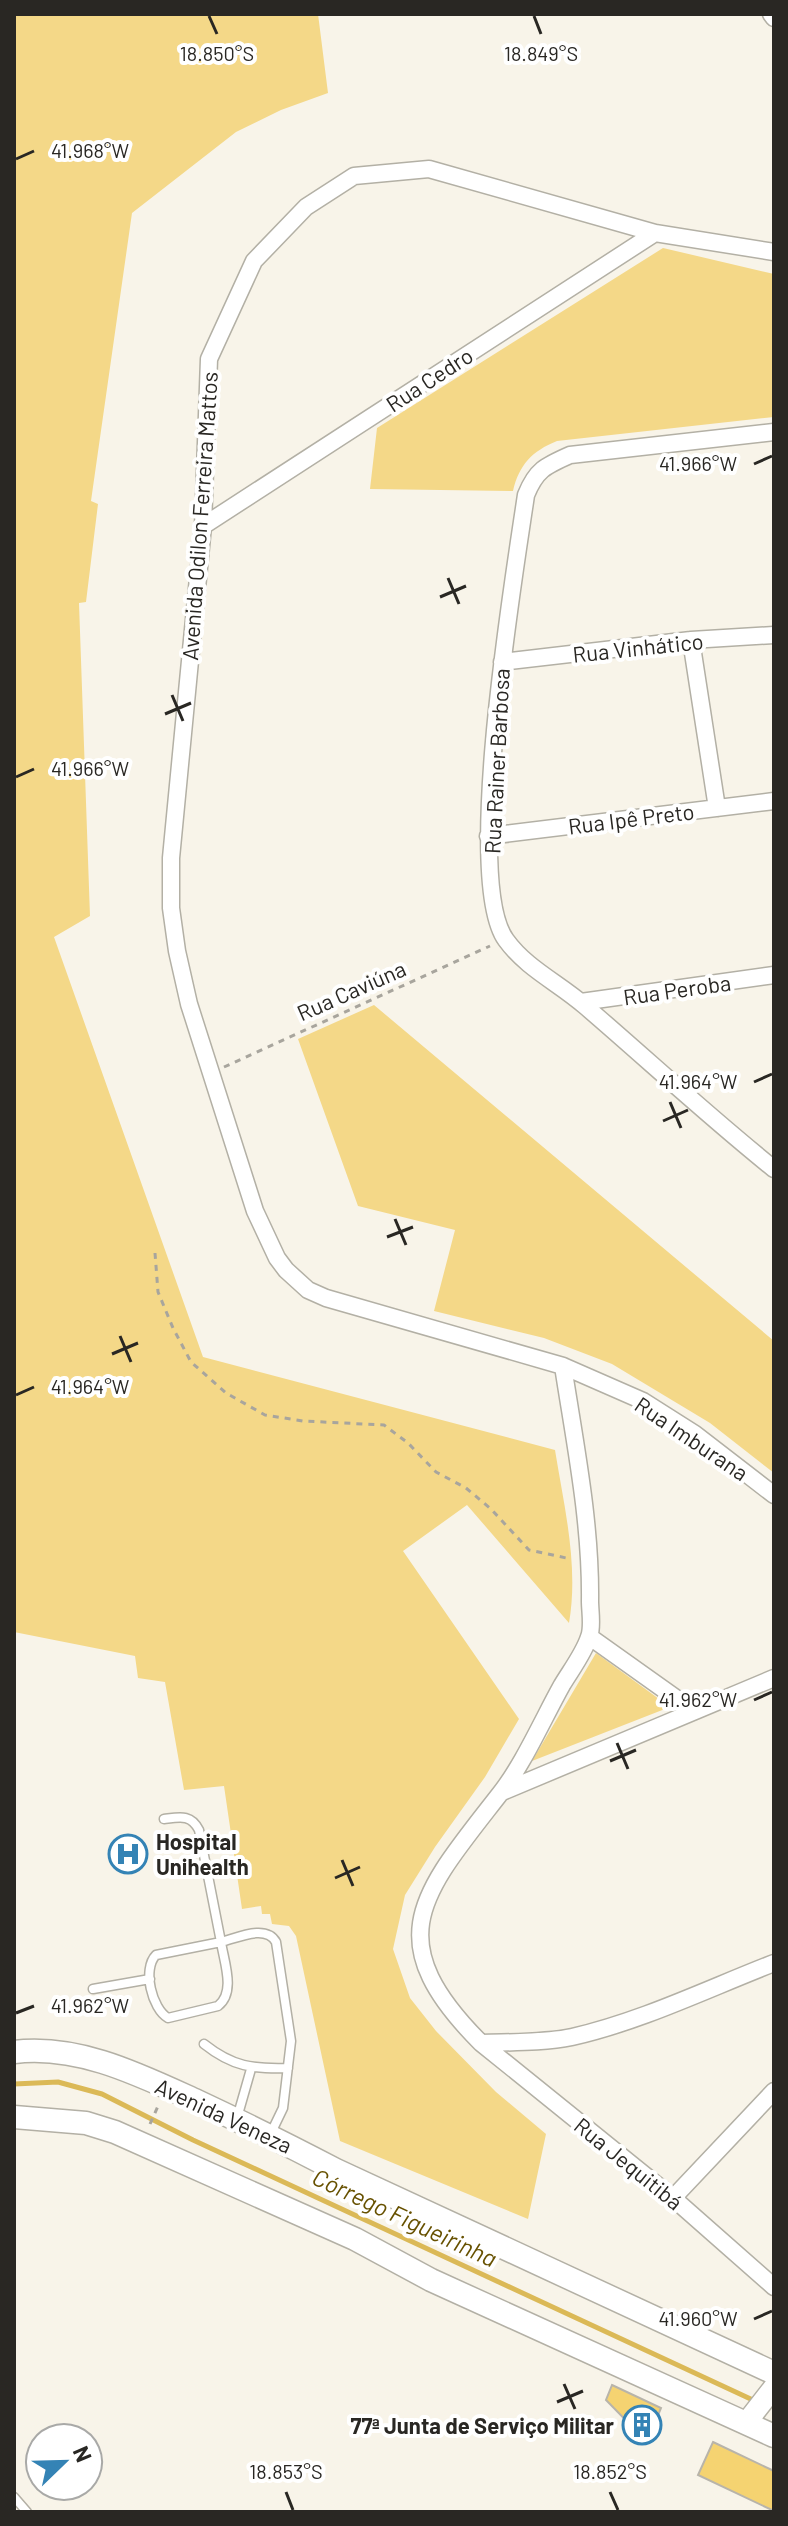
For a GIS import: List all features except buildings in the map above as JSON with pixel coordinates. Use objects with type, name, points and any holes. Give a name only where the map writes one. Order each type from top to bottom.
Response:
[{"type":"main road","name":"Avenida Veneza","points":[[14,2052],[57,2052],[93,2059],[149,2079],[270,2135],[336,2170],[774,2373]]},
{"type":"main road","points":[[14,2117],[86,2123],[128,2137],[355,2239],[431,2280],[774,2436]]},
{"type":"street","name":"Avenida Odilon Ferreira Mattos","points":[[563,1366],[326,1298],[308,1290],[277,1258],[255,1211],[189,1004],[171,908],[171,858],[203,526],[209,359],[254,261],[306,207],[354,176],[429,169],[655,233],[774,252]]},
{"type":"street","name":"Rua Cedro","points":[[203,526],[655,233]]},
{"type":"street","name":"Rua Rainer Barbosa","points":[[770,1162],[581,1002],[532,968],[505,939],[495,918],[488,836],[502,662],[526,495],[533,476],[542,468],[570,455],[774,432]]},
{"type":"street","name":"Rua Vinhático","points":[[502,662],[691,640],[774,635]]},
{"type":"street","points":[[691,640],[717,808]]},
{"type":"street","name":"Rua Ipê Preto","points":[[488,836],[774,801]]},
{"type":"street","name":"Rua Peroba","points":[[581,1002],[774,975]]},
{"type":"street","points":[[563,1366],[591,1555],[590,1637],[502,1792],[460,1844],[424,1905],[420,1925],[426,1973],[453,2015],[481,2043],[569,2037],[603,2029],[774,1963]]},
{"type":"street","name":"Rua Imburana","points":[[563,1366],[643,1401],[695,1434],[774,1495]]},
{"type":"street","points":[[590,1637],[694,1711]]},
{"type":"street","points":[[502,1792],[774,1678]]},
{"type":"street","name":"Rua Jequitibá","points":[[481,2043],[673,2198],[774,2287]]},
{"type":"street","points":[[673,2198],[774,2091]]},
{"type":"street","points":[[746,2423],[774,2387]]},
{"type":"lane","points":[[164,1819],[186,1817],[194,1821],[199,1830],[221,1942],[228,1992],[224,2002],[218,2006],[168,2018],[156,2008],[149,1964],[156,1955],[221,1942],[265,1932],[272,1935],[276,1942],[291,2041],[283,2108],[270,2135]]},
{"type":"lane","points":[[93,1989],[150,1979]]},
{"type":"lane","points":[[204,2044],[219,2056],[251,2069],[288,2068]]},
{"type":"lane","points":[[236,2119],[251,2069]]},
{"type":"lane","points":[[14,2497],[27,2512]]},
{"type":"path","name":"Rua Caviúna","points":[[211,1073],[505,939]]},
{"type":"path","points":[[155,1253],[158,1292],[173,1328],[191,1362],[226,1393],[265,1415],[303,1421],[384,1425],[408,1443],[436,1472],[466,1488],[491,1509],[529,1550],[561,1559]]},
{"type":"path","points":[[148,2128],[160,2102]]},
{"type":"shaded area","points":[[14,14],[318,14],[328,93],[281,110],[236,132],[132,213],[91,501],[98,504],[86,602],[79,603],[90,916],[54,937],[203,1357],[555,1450],[571,1558],[569,1623],[467,1505],[403,1551],[519,1719],[485,1777],[405,1895],[393,1949],[410,1998],[436,2031],[496,2092],[546,2134],[528,2219],[340,2141],[296,1936],[289,1926],[272,1924],[270,1914],[262,1914],[261,1906],[242,1909],[224,1786],[184,1790],[165,1682],[138,1678],[135,1656],[14,1632]]},
{"type":"shaded area","points":[[663,248],[774,274],[774,417],[557,441],[540,449],[528,460],[513,491],[370,489],[377,428]]},
{"type":"shaded area","points":[[374,1005],[774,1341],[774,1473],[710,1423],[612,1364],[544,1338],[434,1311],[455,1230],[358,1206],[298,1039]]},
{"type":"shaded area","points":[[596,1653],[670,1707],[532,1761]]},
{"type":"waterway","name":"Córrego Figueirinha","points":[[14,2084],[58,2082],[102,2094],[193,2140],[755,2401]]},
{"type":"place","name":"Hospital Unihealth","points":[[128,1854]]},
{"type":"place","name":"77ª Junta de Serviço Militar","points":[[642,2425]]}]
